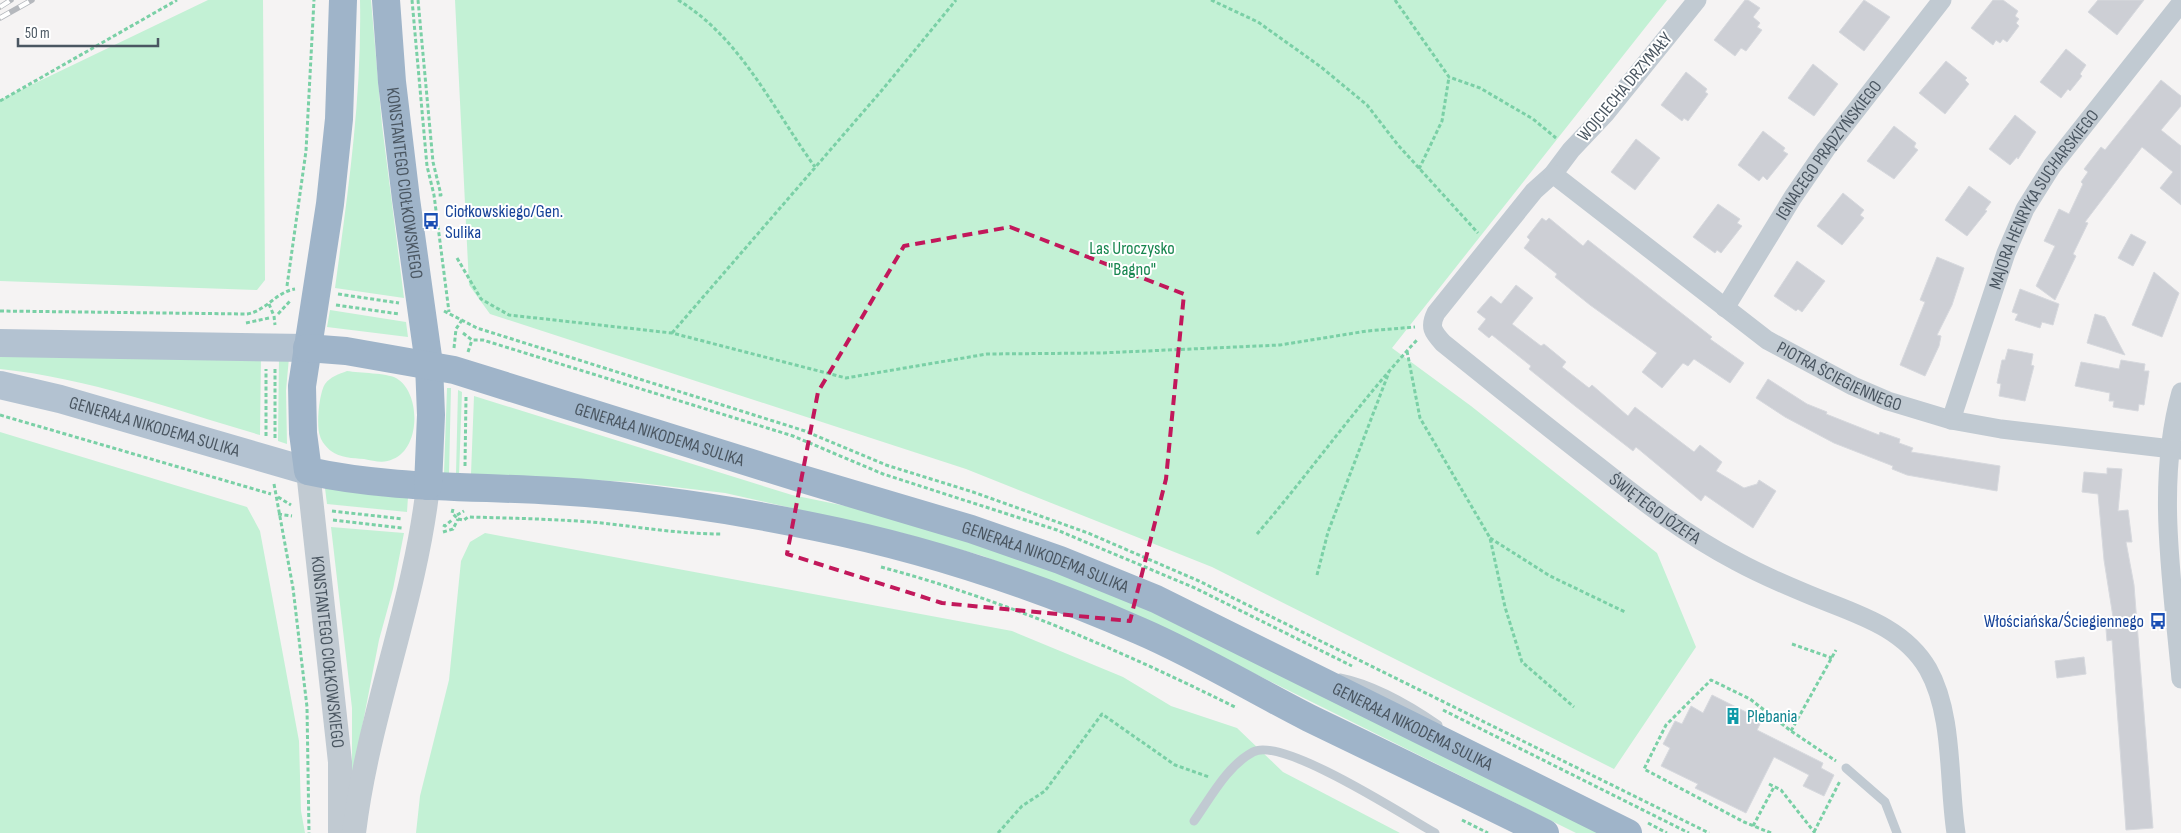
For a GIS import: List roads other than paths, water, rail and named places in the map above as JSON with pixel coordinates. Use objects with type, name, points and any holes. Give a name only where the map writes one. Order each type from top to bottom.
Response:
[{"type":"highway","points":[[308,471],[303,433],[302,386],[306,348],[329,213],[339,119],[343,0]]},
{"type":"highway","name":"KONSTANTEGO CIOŁKOWSKIEGO","points":[[386,0],[392,82],[429,364],[431,415],[428,486]]},
{"type":"highway","name":"GENERAŁA NIKODEMA SULIKA","points":[[306,348],[346,351],[429,364],[1016,544],[1156,599],[1628,833]]},
{"type":"highway","name":"GENERAŁA NIKODEMA SULIKA","points":[[308,471],[362,481],[619,495],[721,509],[819,528],[898,547],[978,571],[1140,631],[1307,717],[1545,833]]},
{"type":"main road","points":[[0,343],[306,348]]},
{"type":"main road","name":"GENERAŁA NIKODEMA SULIKA","points":[[0,385],[60,399],[308,471]]},
{"type":"street","name":"WOJCIECHA DRZYMAŁY","points":[[1553,174],[1571,150],[1605,114],[1697,0]]},
{"type":"street","name":"IGNACEGO PRĄDZYŃSKIEGO","points":[[1725,308],[1826,149],[1942,0]]},
{"type":"street","name":"MAJORA HENRYKA SUCHARSKIEGO","points":[[1951,420],[2006,253],[2025,209],[2052,166],[2181,3]]},
{"type":"street","name":"PIOTRA ŚCIEGIENNEGO","points":[[1553,174],[1767,340],[1816,368],[1888,401],[1951,420],[2001,429],[2176,450]]},
{"type":"street","name":"ŚWIĘTEGO JÓZEFA","points":[[1553,174],[1534,191],[1436,313],[1431,325],[1433,332],[1443,343],[1640,499],[1693,535],[1735,560],[1784,584],[1870,618],[1910,646],[1927,668],[1937,687],[1943,711],[1956,833]]},
{"type":"street","points":[[2181,392],[2169,518],[2181,679]]},
{"type":"street","name":"KONSTANTEGO CIOŁKOWSKIEGO","points":[[308,471],[340,762],[340,833]]},
{"type":"street","name":"KONSTANTEGO CIOŁKOWSKIEGO","points":[[354,833],[371,735],[409,597],[428,486]]},
{"type":"lane","points":[[1194,821],[1222,781],[1236,765],[1255,751],[1277,751],[1317,767],[1387,804],[1435,833]]},
{"type":"lane","points":[[1846,768],[1885,802],[1897,833]]},
{"type":"railway","points":[[0,7],[11,0]]},
{"type":"railway","points":[[0,18],[32,0]]},
{"type":"place","name":"Ciołkowskiego/Gen. Sulika","points":[[431,221]]},
{"type":"place","name":"Włościańska/Ściegiennego","points":[[2158,621]]},
{"type":"place","name":"Plebania","points":[[1733,716]]},
{"type":"park label","name":"Las Uroczysko \"Bagno\"","points":[[1132,258]]}]
